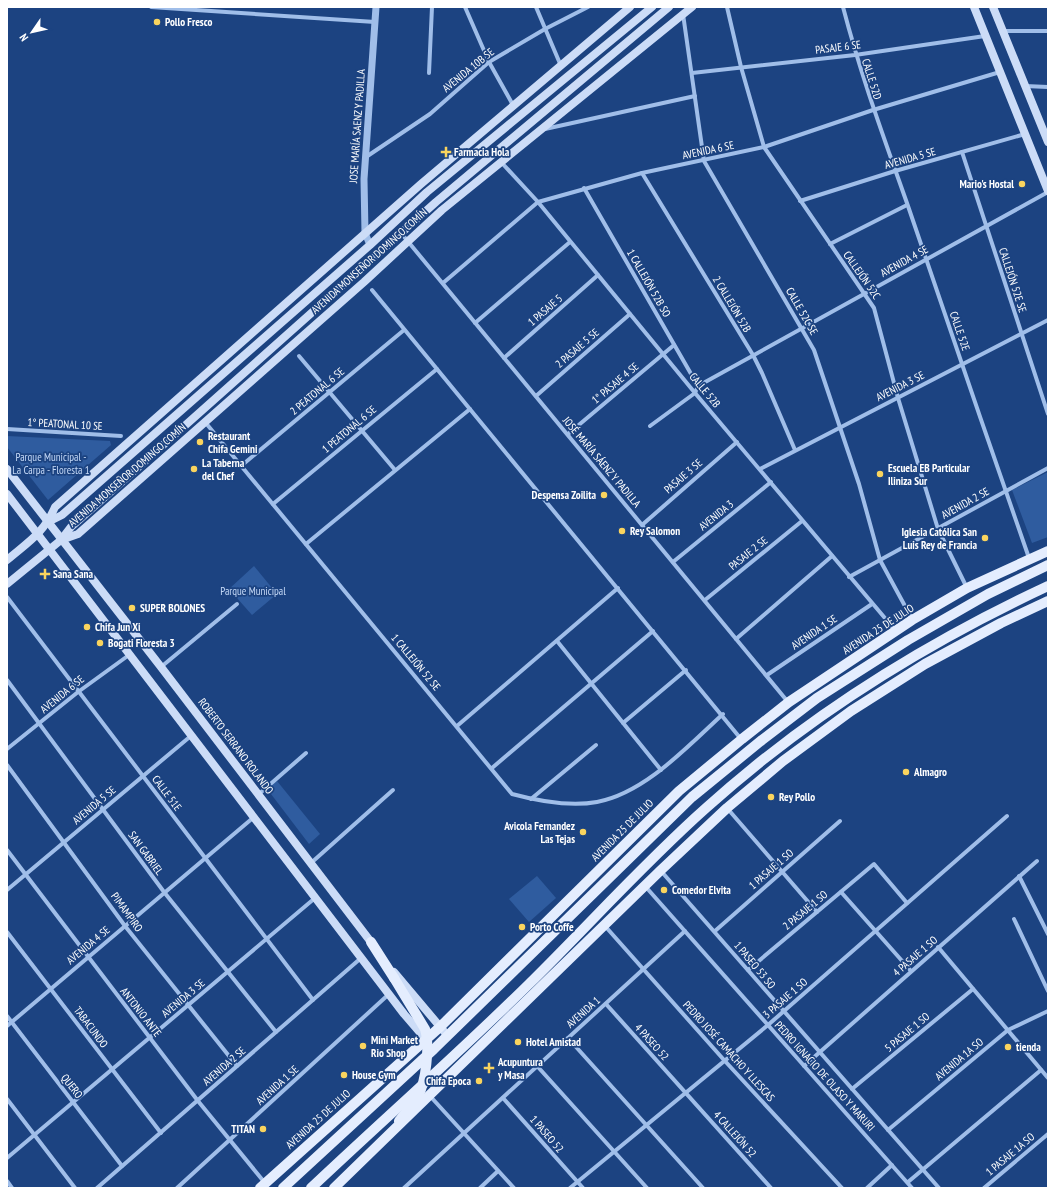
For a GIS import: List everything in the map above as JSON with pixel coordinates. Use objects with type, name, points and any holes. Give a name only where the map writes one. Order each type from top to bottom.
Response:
[{"type":"main road","name":"AVENIDA MONSEÑOR DOMINGO COMÍN","points":[[48,522],[55,507],[196,382],[420,184],[630,7]]},
{"type":"main road","name":"AVENIDA MONSEÑOR DOMINGO COMÍN","points":[[48,522],[62,516],[370,245],[427,192],[652,7]]},
{"type":"main road","name":"AVENIDA MONSEÑOR DOMINGO COMÍN","points":[[61,540],[71,527],[436,202],[670,7]]},
{"type":"main road","name":"AVENIDA MONSEÑOR DOMINGO COMÍN","points":[[61,540],[78,534],[248,384],[407,240],[646,43],[692,7]]},
{"type":"main road","points":[[974,7],[1048,191]]},
{"type":"main road","points":[[992,7],[1048,142]]},
{"type":"main road","points":[[618,18],[627,28]]},
{"type":"main road","points":[[637,34],[646,43]]},
{"type":"main road","points":[[241,377],[248,384]]},
{"type":"main road","points":[[196,382],[203,391]]},
{"type":"main road","name":"ROBERTO SERRANO ROLANDO","points":[[7,469],[259,794],[371,942],[447,1035]]},
{"type":"main road","points":[[7,494],[362,958],[434,1049]]},
{"type":"main road","points":[[7,560],[38,534],[48,522]]},
{"type":"main road","points":[[7,584],[61,540]]},
{"type":"main road","name":"AVENIDA 25 DE JULIO","points":[[262,1185],[440,1027],[679,791],[742,739],[789,702],[912,620],[968,588],[1048,550]]},
{"type":"main road","points":[[283,1188],[434,1049],[692,797],[762,740],[817,698],[908,640],[988,594],[1048,565]]},
{"type":"main road","points":[[311,1188],[528,985],[706,808],[773,751],[840,702],[918,652],[996,610],[1048,586]]},
{"type":"main road","points":[[334,1188],[660,870],[727,808],[783,761],[851,711],[925,664],[1001,622],[1048,602]]},
{"type":"main road","points":[[817,698],[843,666]]},
{"type":"main road","points":[[371,942],[425,1030],[426,1038],[426,1064],[422,1088],[418,1097],[381,1143]]},
{"type":"street","points":[[151,7],[375,22]]},
{"type":"street","name":"JOSE MARÍA SAENZ Y PADILLA","points":[[370,245],[365,233],[366,157],[376,7]]},
{"type":"street","points":[[429,73],[432,7]]},
{"type":"street","points":[[465,7],[489,62],[514,106]]},
{"type":"street","points":[[536,7],[561,66]]},
{"type":"street","name":"AVENIDA 10B SE","points":[[366,157],[430,114],[489,62],[545,29],[588,7]]},
{"type":"street","name":"CALLEJÓN 52C","points":[[727,7],[741,68],[764,147],[874,308],[898,398],[938,528],[968,588]]},
{"type":"street","name":"CALLE 52D","points":[[843,7],[855,55],[873,110]]},
{"type":"street","name":"CALLE 52C SE","points":[[683,13],[704,161],[814,350],[840,427],[880,560],[912,620]]},
{"type":"street","points":[[1002,31],[1048,31]]},
{"type":"street","name":"PASAJE 6 SE","points":[[692,73],[855,55],[985,36]]},
{"type":"street","name":"AVENIDA 6 SE","points":[[442,283],[538,202],[642,173],[764,147],[873,110],[1000,72]]},
{"type":"street","points":[[1025,86],[1048,86]]},
{"type":"street","points":[[540,130],[695,96]]},
{"type":"street","name":"CALLE 52E","points":[[873,110],[1029,558]]},
{"type":"street","name":"AVENIDA 5 SE","points":[[800,201],[895,171],[1025,134]]},
{"type":"street","name":"CALLEJÓN 52E SE","points":[[962,152],[1048,414]]},
{"type":"street","name":"CALLE 52B","points":[[501,162],[538,202],[695,393],[895,631]]},
{"type":"street","name":"2 CALLEJÓN 52B","points":[[642,173],[753,356],[762,373],[795,450]]},
{"type":"street","name":"1 CALLEJÓN 52B SO","points":[[584,188],[698,386]]},
{"type":"street","name":"AVENIDA 4 SE","points":[[698,386],[1048,191]]},
{"type":"street","points":[[830,244],[907,205]]},
{"type":"street","name":"JOSÉ MARÍA SÁENZ Y PADILLA","points":[[401,233],[789,702]]},
{"type":"street","points":[[475,323],[570,242]]},
{"type":"street","name":"1 PASAJE 5","points":[[504,358],[598,275]]},
{"type":"street","points":[[372,290],[742,739]]},
{"type":"street","name":"2 PASAJE 5 SE","points":[[536,396],[630,314]]},
{"type":"street","name":"AVENIDA 3 SE","points":[[760,469],[1048,320]]},
{"type":"street","name":"2 PEATONAL 6 SE","points":[[241,466],[404,330]]},
{"type":"street","name":"1° PASAJE 4 SE","points":[[568,434],[674,345]]},
{"type":"street","points":[[299,356],[395,470]]},
{"type":"street","name":"1 PEATONAL 6 SE","points":[[273,504],[437,369]]},
{"type":"street","points":[[650,426],[695,393],[698,386]]},
{"type":"street","points":[[306,544],[470,409]]},
{"type":"street","name":"1 CALLEJÓN 52 SE","points":[[205,422],[512,794],[531,799],[572,803],[597,802],[632,787],[661,770],[722,714]]},
{"type":"street","name":"1° PEATONAL 10 SE","points":[[7,430],[121,436]]},
{"type":"street","name":"PASAJE 3 SE","points":[[642,524],[737,442]]},
{"type":"street","name":"AVENIDA 2 SE","points":[[849,577],[1048,468]]},
{"type":"street","name":"AVENIDA 3","points":[[673,562],[771,482]]},
{"type":"street","name":"PASAJE 2 SE","points":[[705,600],[802,520]]},
{"type":"street","points":[[736,639],[832,556]]},
{"type":"street","points":[[457,726],[618,588]]},
{"type":"street","name":"CALLE 51E","points":[[7,597],[313,1000]]},
{"type":"street","points":[[161,667],[236,604]]},
{"type":"street","name":"AVENIDA 1 SE","points":[[767,675],[872,604]]},
{"type":"street","points":[[492,768],[653,631]]},
{"type":"street","points":[[557,641],[661,770]]},
{"type":"street","name":"AVENIDA 6 SE","points":[[7,749],[78,692],[129,655]]},
{"type":"street","points":[[623,723],[686,670]]},
{"type":"street","name":"SAN GABRIEL","points":[[7,680],[164,892],[276,1032]]},
{"type":"street","name":"AVENIDA 5 SE","points":[[7,890],[192,735]]},
{"type":"street","points":[[531,799],[596,745]]},
{"type":"street","points":[[259,794],[306,753]]},
{"type":"street","name":"PIMAMPIRO","points":[[7,765],[65,841],[125,926],[237,1066]]},
{"type":"street","points":[[311,863],[393,790]]},
{"type":"street","points":[[727,808],[817,912]]},
{"type":"street","name":"AVENIDA 4 SE","points":[[7,1026],[254,816]]},
{"type":"street","name":"3 PASAJE 1 SO","points":[[570,1188],[768,1025],[1007,816]]},
{"type":"street","name":"1 PASAJE 1 SO","points":[[715,930],[840,821]]},
{"type":"street","name":"ANTONIO ANTE","points":[[7,850],[88,958],[198,1101],[230,1140],[262,1185]]},
{"type":"street","name":"4 PASAJE 1 SO","points":[[804,1066],[1019,876],[1038,861]]},
{"type":"street","name":"2 PASAJE 1 SO","points":[[748,970],[874,864],[907,904]]},
{"type":"street","name":"1 PASEO 53 SO","points":[[660,870],[715,930],[783,1011],[888,1130]]},
{"type":"street","points":[[1019,876],[1048,934]]},
{"type":"street","name":"PEDRO IGNACIO DE OLASO Y MARURI","points":[[645,886],[912,1188]]},
{"type":"street","points":[[841,892],[911,971]]},
{"type":"street","name":"AVENIDA 3 SE","points":[[7,1158],[316,897]]},
{"type":"street","points":[[1014,919],[1048,991]]},
{"type":"street","name":"PEDRO JOSÉ CAMACHO Y LLESCAS","points":[[604,926],[724,1060],[842,1188]]},
{"type":"street","name":"AVENIDA 1","points":[[404,1188],[685,931]]},
{"type":"street","name":"TABACUNDO","points":[[7,932],[161,1133]]},
{"type":"street","points":[[938,948],[1048,1078]]},
{"type":"street","name":"AVENIDA 2 SE","points":[[98,1188],[362,958]]},
{"type":"street","name":"5 PASAJE 1 SO","points":[[852,1089],[973,989]]},
{"type":"street","name":"AVENIDA 1 SE","points":[[177,1188],[390,994]]},
{"type":"street","name":"4 PASEO 52","points":[[606,1004],[686,1092]]},
{"type":"street","name":"AVENIDA 1A SO","points":[[888,1130],[1008,1030],[1048,1011]]},
{"type":"street","name":"QUERO","points":[[7,1016],[122,1166]]},
{"type":"street","points":[[568,1038],[703,1188]]},
{"type":"street","points":[[538,1066],[647,1188]]},
{"type":"street","points":[[908,1182],[924,1171],[1041,1070]]},
{"type":"street","name":"4 CALLEJÓN 52","points":[[686,1092],[772,1188]]},
{"type":"street","points":[[430,1096],[514,1188]]},
{"type":"street","name":"1 PASEO 52","points":[[503,1098],[583,1188]]},
{"type":"street","points":[[7,1099],[75,1188]]},
{"type":"street","points":[[888,1130],[938,1188]]},
{"type":"street","name":"1 PASAJE 1A SO","points":[[984,1188],[1048,1134]]},
{"type":"street","points":[[867,1188],[892,1165]]},
{"type":"street","points":[[480,1188],[498,1171]]},
{"type":"street","points":[[7,1181],[12,1188]]},
{"type":"green space","name":"Parque Municipal - La Carpa - Floresta 1","points":[[7,436],[110,441],[111,445],[48,500],[7,447]]},
{"type":"green space","points":[[1048,472],[1048,537],[1032,543],[1012,490]]},
{"type":"green space","name":"Parque Municipal","points":[[254,566],[277,594],[252,615],[229,589]]},
{"type":"green space","points":[[277,781],[320,834],[309,844],[271,794],[271,786]]},
{"type":"green space","points":[[537,876],[556,898],[529,922],[509,899]]},
{"type":"place","name":"Pollo Fresco","points":[[157,22]]},
{"type":"place","name":"Farmacia Hola","points":[[446,152]]},
{"type":"place","name":"Mario's Hostal","points":[[1022,184]]},
{"type":"place","name":"Restaurant Chifa Gemini","points":[[200,442]]},
{"type":"place","name":"La Taberna del Chef","points":[[194,469]]},
{"type":"place","name":"Escuela EB Particular Iliniza Sur","points":[[880,474]]},
{"type":"place","name":"Despensa Zoilita","points":[[604,495]]},
{"type":"place","name":"Rey Salomon","points":[[622,531]]},
{"type":"place","name":"Iglesia Católica San Luis Rey de Francia","points":[[985,538]]},
{"type":"place","name":"Sana Sana","points":[[45,574]]},
{"type":"place","name":"SUPER BOLONES","points":[[132,608]]},
{"type":"place","name":"Chifa Jun Xi","points":[[87,627]]},
{"type":"place","name":"Bogati Floresta 3","points":[[100,643]]},
{"type":"place","name":"Almagro","points":[[906,772]]},
{"type":"place","name":"Rey Pollo","points":[[771,797]]},
{"type":"place","name":"Avicola Fernandez Las Tejas","points":[[583,832]]},
{"type":"place","name":"Comedor Elvita","points":[[664,890]]},
{"type":"place","name":"Porto Coffe","points":[[522,927]]},
{"type":"place","name":"Hotel Amistad","points":[[518,1042]]},
{"type":"place","name":"Mini Market Rio Shop","points":[[363,1046]]},
{"type":"place","name":"tienda","points":[[1008,1047]]},
{"type":"place","name":"Acupuntura y Masa","points":[[489,1068]]},
{"type":"place","name":"House Gym","points":[[344,1075]]},
{"type":"place","name":"Chifa Epoca","points":[[479,1081]]},
{"type":"place","name":"TITAN","points":[[263,1129]]}]
